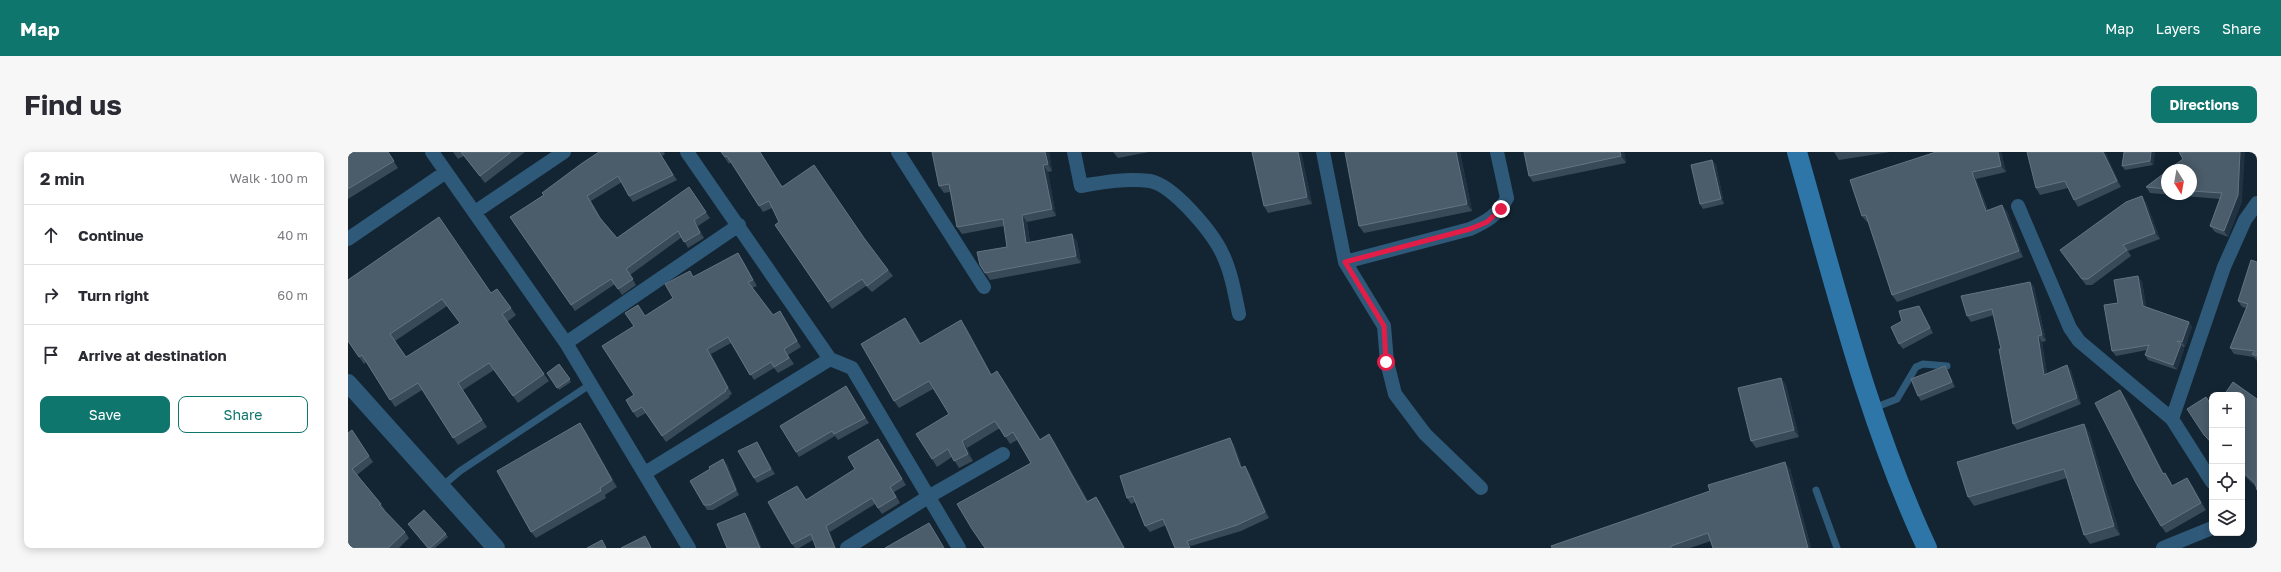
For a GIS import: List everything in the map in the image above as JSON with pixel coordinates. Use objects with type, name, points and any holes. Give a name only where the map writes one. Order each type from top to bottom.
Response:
[{"type":"main road","points":[[1797,152],[1872,409],[1908,506],[1927,548]]},
{"type":"street","points":[[432,152],[566,343],[689,548]]},
{"type":"street","points":[[475,212],[564,152]]},
{"type":"street","points":[[687,152],[830,358],[852,368],[959,548]]},
{"type":"street","points":[[898,152],[984,287]]},
{"type":"street","points":[[1074,152],[1081,186],[1122,180],[1152,181],[1177,195],[1199,220],[1222,253],[1239,314]]},
{"type":"street","points":[[1324,152],[1345,262],[1384,326],[1386,362],[1395,394],[1425,434],[1481,488]]},
{"type":"street","points":[[1345,262],[1470,229],[1487,222],[1501,209],[1507,198],[1497,152]]},
{"type":"street","points":[[348,239],[446,172]]},
{"type":"street","points":[[2172,419],[2224,267],[2245,220],[2257,203]]},
{"type":"street","points":[[2018,206],[2070,328],[2079,341],[2172,419],[2209,477]]},
{"type":"street","points":[[566,343],[739,225]]},
{"type":"street","points":[[645,473],[830,358]]},
{"type":"street","points":[[348,383],[496,548]]},
{"type":"street","points":[[847,548],[928,497],[1003,454]]},
{"type":"street","points":[[2163,548],[2209,529]]},
{"type":"lane","points":[[1872,409],[1897,399],[1916,367],[1923,364],[1947,366]]},
{"type":"lane","points":[[441,487],[460,471],[591,384]]},
{"type":"lane","points":[[1816,490],[1838,548]]},
{"type":"building","points":[[348,152],[388,152],[394,161],[348,189]]},
{"type":"building","points":[[461,152],[511,152],[480,176]]},
{"type":"building","points":[[599,152],[659,152],[673,175],[629,196],[618,176],[587,196],[599,217],[617,238],[689,187],[706,212],[694,220],[700,233],[684,242],[678,231],[626,269],[633,279],[618,289],[611,279],[571,305],[510,217],[544,195],[542,193]]},
{"type":"building","points":[[721,152],[760,152],[782,187],[814,165],[888,270],[867,286],[862,279],[828,302],[775,225],[779,222],[769,201],[759,206],[727,156],[725,157]]},
{"type":"building","points":[[932,152],[1045,152],[1048,164],[1043,165],[1052,209],[1022,215],[1026,243],[1072,234],[1076,256],[985,273],[980,265],[977,252],[1007,247],[1003,219],[957,227],[949,184],[939,186]]},
{"type":"building","points":[[1252,152],[1298,152],[1307,197],[1264,206]]},
{"type":"building","points":[[1345,152],[1456,152],[1467,204],[1359,226]]},
{"type":"building","points":[[1524,152],[1620,152],[1621,156],[1529,176]]},
{"type":"building","points":[[1936,152],[1998,152],[2001,166],[1972,172],[1986,211],[2002,205],[2019,251],[1892,295],[1866,215],[1862,216],[1850,180]]},
{"type":"building","points":[[2027,152],[2103,152],[2117,181],[2074,200],[2065,181],[2036,188]]},
{"type":"building","points":[[2124,152],[2151,152],[2150,161],[2122,166]]},
{"type":"building","points":[[2179,152],[2240,152],[2238,195],[2224,231],[2210,226],[2222,193],[2197,191],[2197,164],[2176,164],[2183,159]]},
{"type":"building","points":[[1712,160],[1721,199],[1700,204],[1691,165]]},
{"type":"building","points":[[2161,176],[2161,188],[2146,187]]},
{"type":"building","points":[[2142,196],[2155,233],[2123,245],[2127,250],[2088,279],[2082,279],[2060,250],[2126,202]]},
{"type":"building","points":[[439,217],[491,293],[497,289],[511,308],[502,314],[544,374],[513,396],[489,363],[458,383],[482,420],[453,438],[418,383],[390,400],[362,355],[359,357],[348,341],[348,280]],"holes":[[[442,299],[460,323],[406,357],[390,334]]]},
{"type":"building","points":[[738,253],[753,280],[748,282],[773,315],[780,311],[797,341],[784,349],[789,358],[774,367],[771,362],[750,375],[728,337],[707,349],[728,388],[725,390],[726,391],[662,436],[642,407],[633,412],[626,400],[634,395],[602,346],[634,326],[625,313],[638,305],[645,316],[673,298],[665,284],[690,271],[693,277]]},
{"type":"building","points":[[2251,260],[2257,262],[2257,356],[2252,354],[2255,351],[2230,348],[2248,304],[2238,301]]},
{"type":"building","points":[[2138,276],[2143,306],[2189,322],[2182,342],[2177,341],[2181,344],[2173,365],[2145,355],[2149,345],[2112,351],[2104,305],[2118,303],[2114,280]]},
{"type":"building","points":[[2030,282],[2042,335],[2038,336],[2044,375],[2067,365],[2077,398],[2013,424],[1999,349],[2001,349],[1992,309],[1967,316],[1961,296]]},
{"type":"building","points":[[1919,306],[1930,328],[1899,344],[1891,327],[1902,321],[1899,311]]},
{"type":"building","points":[[905,318],[920,344],[961,320],[991,375],[997,371],[1040,440],[1049,434],[1087,502],[1096,497],[1124,548],[985,548],[957,504],[1031,463],[1013,432],[1005,437],[995,421],[962,441],[968,454],[954,461],[948,449],[932,459],[916,434],[949,414],[929,381],[894,401],[861,344]]},
{"type":"building","points":[[559,364],[570,379],[557,388],[547,373]]},
{"type":"building","points":[[1945,366],[1952,382],[1918,396],[1911,379]]},
{"type":"building","points":[[1781,378],[1794,430],[1751,441],[1738,388]]},
{"type":"building","points":[[2233,382],[2257,399],[2257,490],[2255,483],[2245,474],[2245,392],[2226,392]]},
{"type":"building","points":[[846,386],[865,418],[834,434],[832,431],[796,452],[780,426]]},
{"type":"building","points":[[2120,390],[2163,474],[2165,473],[2172,486],[2187,478],[2201,503],[2161,526],[2136,483],[2095,403]]},
{"type":"building","points":[[2206,397],[2209,402],[2209,440],[2204,435],[2187,409]]},
{"type":"building","points":[[580,423],[612,480],[600,488],[601,491],[531,532],[497,471]]},
{"type":"building","points":[[2084,424],[2114,526],[2084,535],[2064,469],[1968,497],[1957,462]]},
{"type":"building","points":[[352,430],[369,456],[352,469],[381,504],[379,505],[405,532],[388,548],[348,548],[348,433]]},
{"type":"building","points":[[1230,438],[1241,468],[1245,466],[1265,512],[1237,525],[1187,541],[1190,548],[1175,548],[1163,519],[1145,526],[1133,496],[1127,498],[1120,476]]},
{"type":"building","points":[[878,439],[902,479],[890,487],[896,497],[878,508],[872,498],[826,526],[835,548],[816,548],[811,534],[792,544],[768,502],[797,486],[806,500],[855,469],[848,457]]},
{"type":"building","points":[[757,442],[771,469],[754,478],[738,451]]},
{"type":"building","points":[[723,459],[736,490],[710,505],[704,505],[690,481]]},
{"type":"building","points":[[1785,462],[1808,548],[1713,548],[1708,533],[1671,546],[1671,548],[1552,548],[1551,546],[1710,491],[1708,485]]},
{"type":"building","points":[[424,510],[446,534],[430,548],[428,548],[408,524]]},
{"type":"building","points":[[745,513],[760,548],[727,548],[717,524]]},
{"type":"building","points":[[929,523],[944,548],[885,548]]},
{"type":"building","points":[[645,536],[651,548],[621,548]]},
{"type":"building","points":[[602,540],[606,548],[587,548]]},
{"type":"route","points":[[1386,362],[1384,326],[1376,310],[1345,262],[1470,229],[1487,222],[1501,209]]}]
